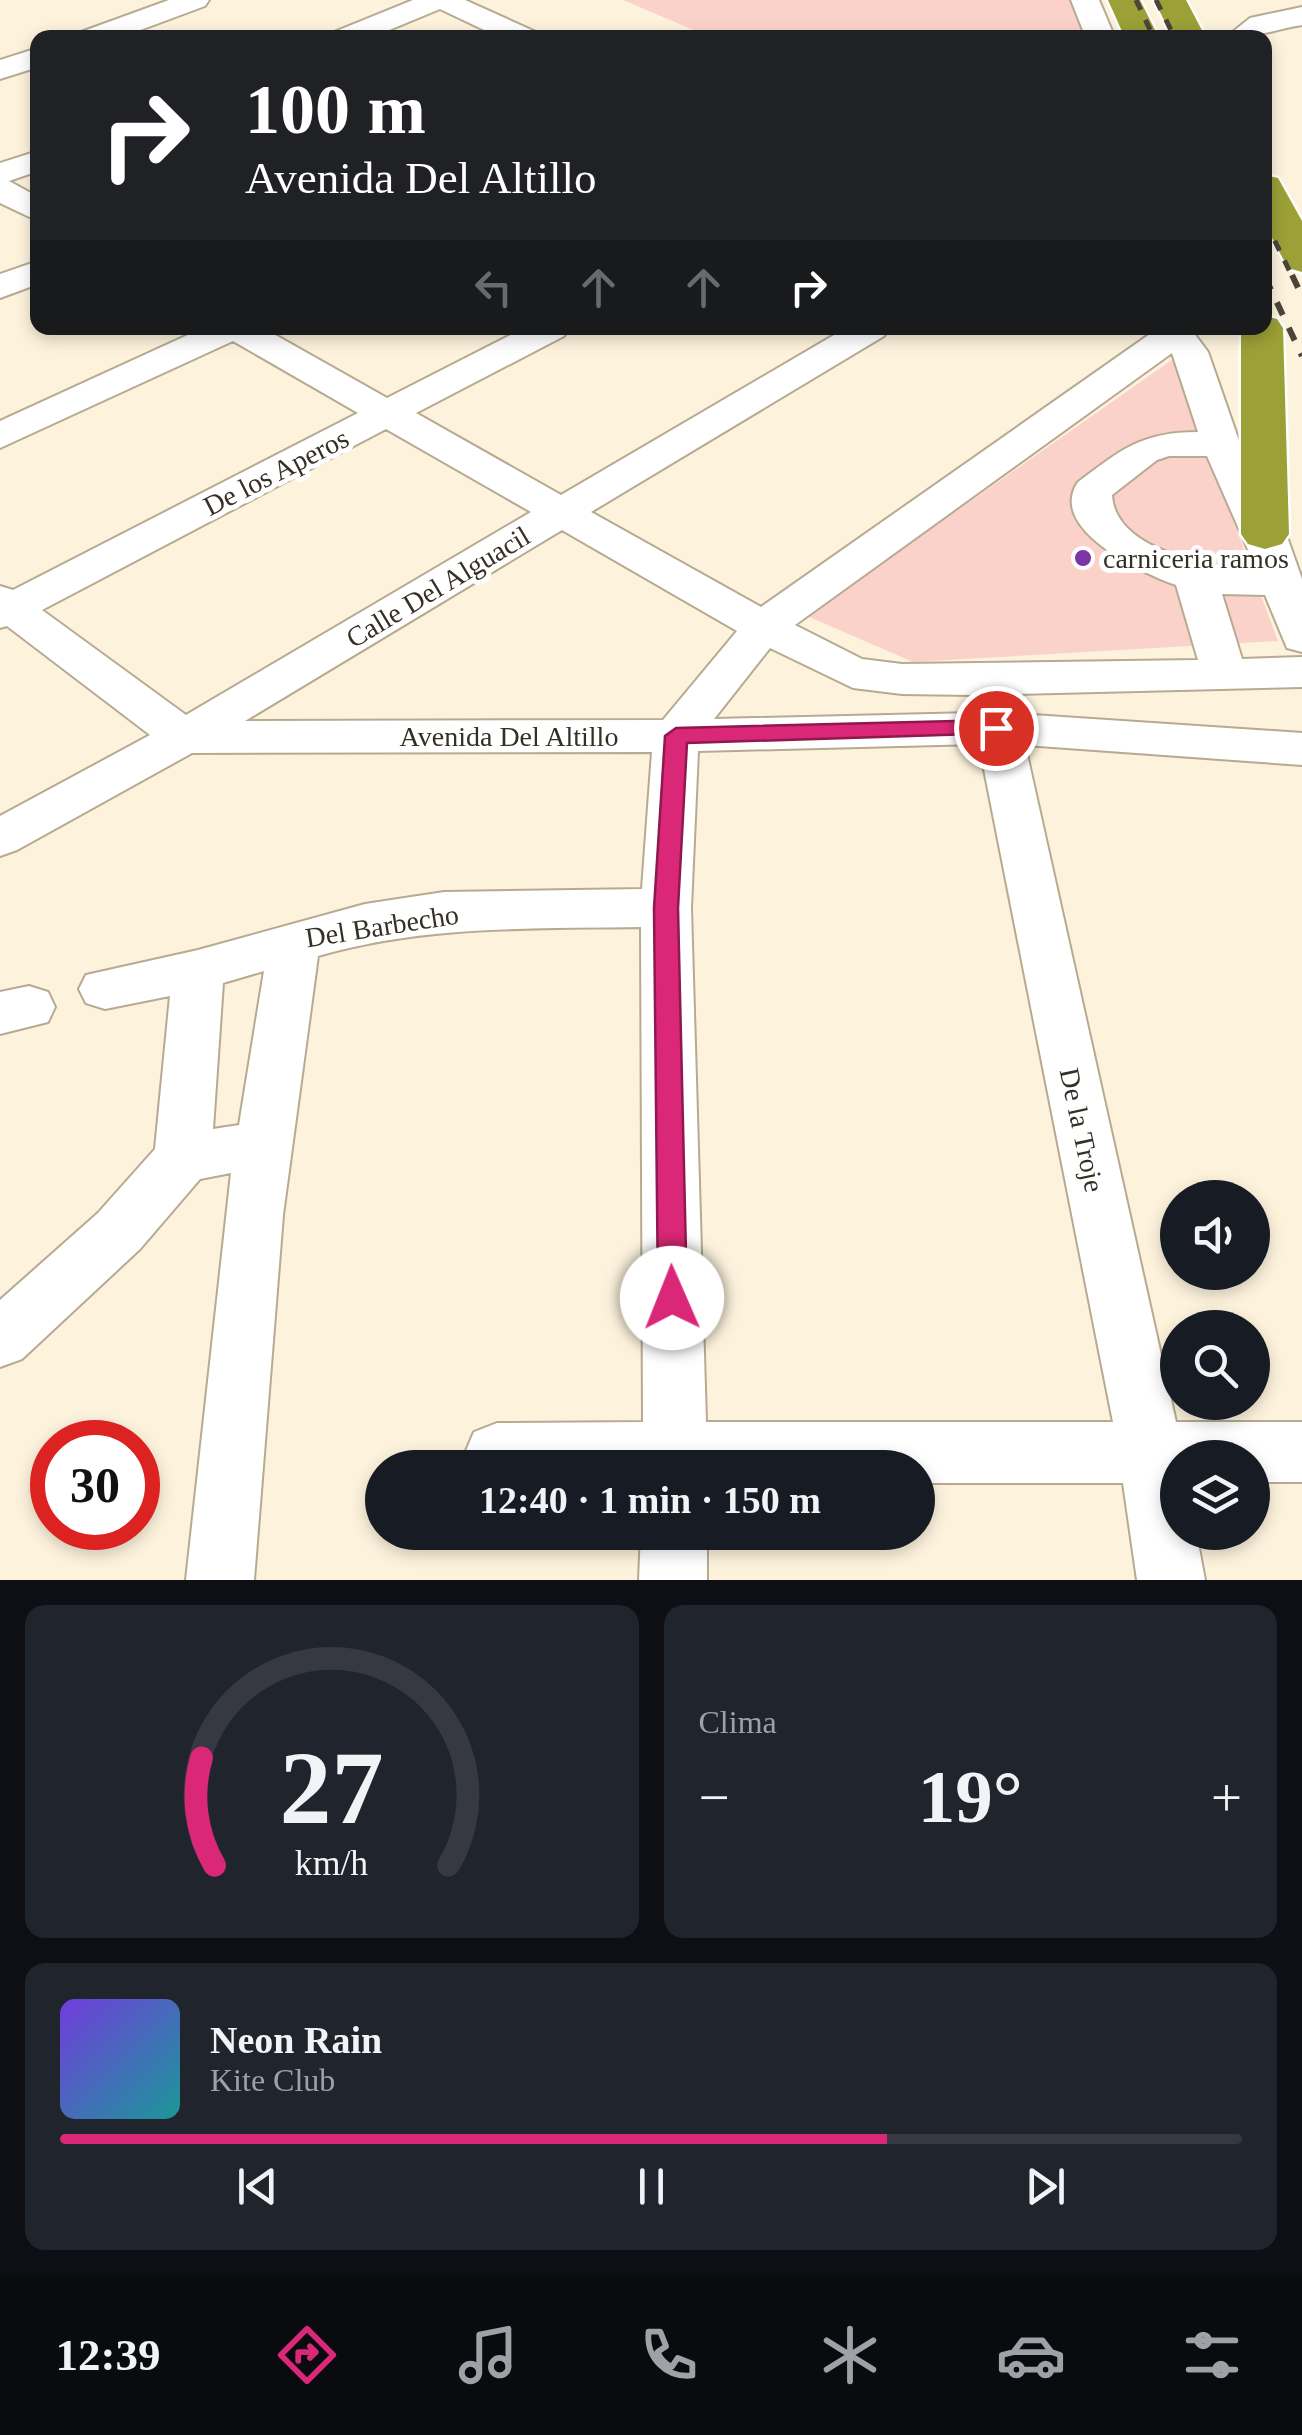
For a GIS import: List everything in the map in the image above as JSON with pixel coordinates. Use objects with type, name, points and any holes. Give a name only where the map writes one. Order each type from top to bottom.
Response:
[{"type":"highway","points":[[1124,0],[1138,30]]},
{"type":"highway","points":[[1170,0],[1186,30]]},
{"type":"highway","points":[[1272,200],[1302,260]]},
{"type":"highway","points":[[1272,326],[1302,389]]},
{"type":"highway","points":[[1262,335],[1265,534]]},
{"type":"street","points":[[113,30],[195,0]]},
{"type":"street","points":[[364,30],[440,0],[508,30]]},
{"type":"street","points":[[1085,0],[1098,30]]},
{"type":"street","points":[[1251,30],[1260,24],[1302,16]]},
{"type":"street","points":[[0,70],[30,60]]},
{"type":"street","points":[[0,174],[30,163]]},
{"type":"street","points":[[0,188],[30,206]]},
{"type":"street","points":[[0,287],[30,274]]},
{"type":"street","points":[[0,436],[219,335]]},
{"type":"street","points":[[247,335],[391,412],[763,627],[853,672],[902,679],[993,704],[1225,676],[1302,672]]},
{"type":"street","name":"De los Aperos","points":[[4,607],[538,335]]},
{"type":"street","name":"Calle Del Alguacil","points":[[0,838],[184,737],[859,335]]},
{"type":"street","points":[[675,1450],[666,908],[676,736],[763,627],[1163,335]]},
{"type":"street","points":[[1175,335],[1190,352],[1221,444],[1265,534],[1302,638]]},
{"type":"street","points":[[1221,444],[1165,444],[1142,452],[1092,491],[1090,503],[1098,520],[1142,555],[1195,576],[1281,582]]},
{"type":"street","points":[[1195,576],[1225,676]]},
{"type":"street","points":[[4,607],[184,737]]},
{"type":"street","name":"Avenida Del Altillo","points":[[184,737],[676,736],[993,704],[1302,749]]},
{"type":"street","name":"De la Troje","points":[[993,704],[1152,1452],[1171,1580]]},
{"type":"street","name":"Del Barbecho","points":[[105,989],[198,970],[365,924],[444,912],[666,908]]},
{"type":"street","points":[[220,1580],[254,1215],[294,941]]},
{"type":"street","points":[[0,1339],[118,1231],[182,1158],[198,970]]},
{"type":"street","points":[[182,1158],[264,1144]]},
{"type":"street","points":[[935,1456],[1302,1452]]},
{"type":"street","points":[[673,1580],[674,1550]]},
{"type":"shaded area","points":[[623,0],[1078,0],[1091,30],[694,30]]},
{"type":"shaded area","points":[[1173,359],[1278,641],[913,662],[807,616]]},
{"type":"railway","points":[[1136,0],[1150,30]]},
{"type":"railway","points":[[1156,0],[1171,30]]},
{"type":"railway","points":[[1272,235],[1293,278]]},
{"type":"railway","points":[[1292,275],[1302,296]]},
{"type":"railway","points":[[1272,292],[1302,356]]},
{"type":"place","name":"carniceria ramos","points":[[1083,558]]},
{"type":"route","points":[[672,1298],[666,908],[676,736],[996,728]]}]
